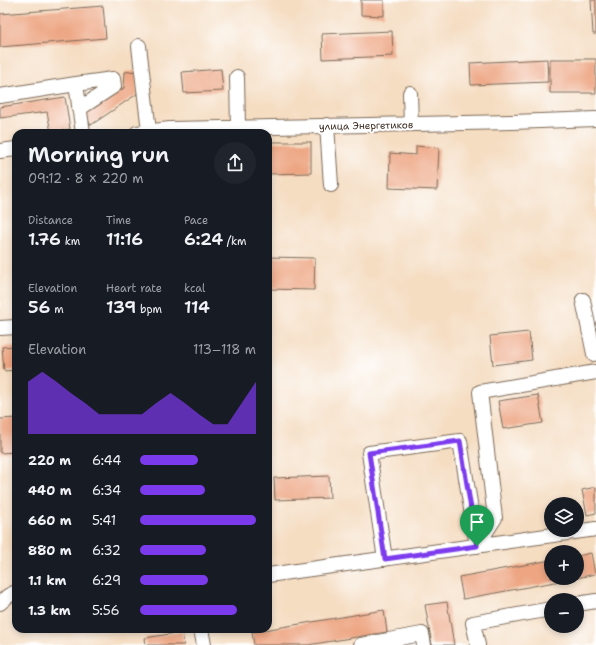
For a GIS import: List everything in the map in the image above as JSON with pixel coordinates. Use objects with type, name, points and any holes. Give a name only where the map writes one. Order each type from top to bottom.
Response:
[{"type":"street","points":[[139,46],[143,129]]},
{"type":"street","points":[[237,77],[238,127]]},
{"type":"street","points":[[0,96],[113,79],[114,86],[79,109]]},
{"type":"street","points":[[76,84],[82,129]]},
{"type":"street","points":[[410,93],[411,124]]},
{"type":"street","name":"улица Энергетиков","points":[[170,129],[596,119]]},
{"type":"street","points":[[327,126],[331,185]]},
{"type":"street","points":[[0,151],[12,150]]},
{"type":"street","points":[[583,300],[595,358]]},
{"type":"street","points":[[0,328],[12,327]]},
{"type":"street","points":[[477,546],[495,518],[480,392],[596,372]]},
{"type":"street","points":[[385,559],[369,453],[376,452],[460,441],[477,546]]},
{"type":"street","points":[[272,575],[596,528]]},
{"type":"street","points":[[0,603],[12,594]]},
{"type":"street","points":[[584,603],[596,601]]},
{"type":"street","points":[[478,645],[474,623],[544,610]]},
{"type":"street","points":[[202,633],[204,645]]},
{"type":"street","points":[[361,645],[422,634],[424,645]]},
{"type":"building","points":[[361,0],[384,0],[384,16],[361,15]]},
{"type":"building","points":[[591,0],[596,0],[596,34],[593,34]]},
{"type":"building","points":[[103,6],[106,38],[0,47],[0,14]]},
{"type":"building","points":[[392,31],[393,56],[323,59],[322,34]]},
{"type":"building","points":[[547,59],[548,82],[471,85],[470,63]]},
{"type":"building","points":[[550,59],[596,59],[596,93],[550,93]]},
{"type":"building","points":[[221,69],[223,91],[184,93],[182,72]]},
{"type":"building","points":[[137,71],[137,94],[91,125],[84,114],[124,88],[125,72]]},
{"type":"building","points":[[65,97],[70,129],[50,129],[47,112],[0,118],[0,107]]},
{"type":"building","points":[[272,142],[311,142],[311,173],[272,174]]},
{"type":"building","points":[[416,146],[439,148],[437,190],[389,188],[390,153],[416,155]]},
{"type":"building","points":[[272,257],[315,258],[314,290],[272,289]]},
{"type":"building","points":[[529,332],[532,360],[493,365],[490,336]]},
{"type":"building","points":[[12,346],[12,370],[4,371],[2,347]]},
{"type":"building","points":[[538,395],[543,423],[503,429],[498,401]]},
{"type":"building","points":[[12,418],[12,452],[0,453],[0,419]]},
{"type":"building","points":[[329,476],[330,498],[275,500],[274,478]]},
{"type":"building","points":[[596,487],[596,513],[587,515],[582,490]]},
{"type":"building","points":[[591,553],[595,574],[584,576],[584,554]]},
{"type":"building","points":[[544,561],[544,584],[463,599],[459,577]]},
{"type":"building","points":[[447,602],[454,645],[432,645],[425,605]]},
{"type":"building","points":[[384,610],[387,632],[308,645],[254,645],[252,633],[272,633],[272,629]]},
{"type":"building","points":[[182,633],[184,645],[146,645],[145,638]]},
{"type":"route","points":[[460,441],[477,546],[385,559],[369,453],[460,441]]}]
